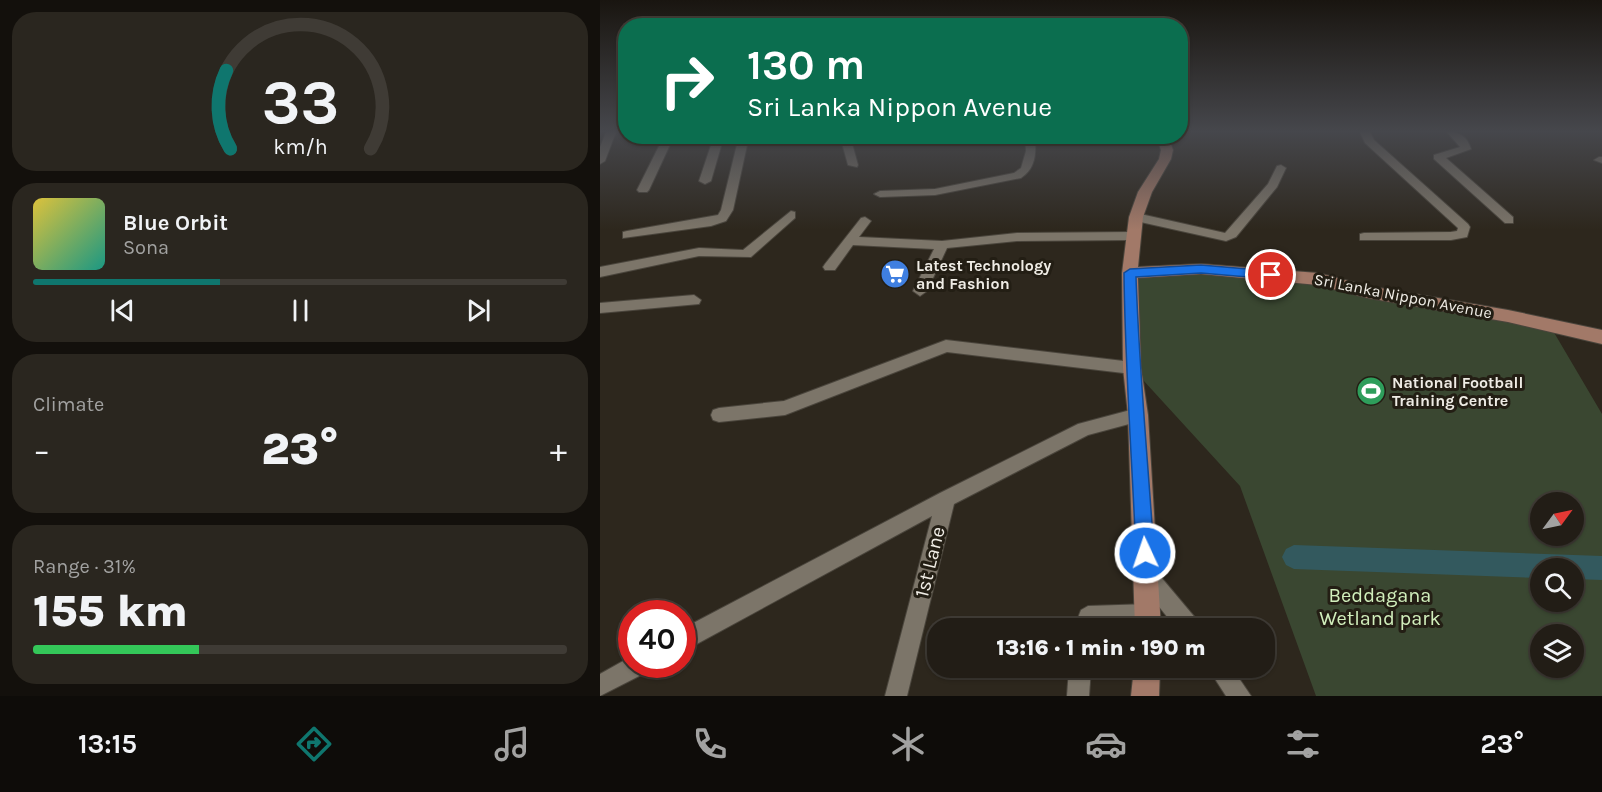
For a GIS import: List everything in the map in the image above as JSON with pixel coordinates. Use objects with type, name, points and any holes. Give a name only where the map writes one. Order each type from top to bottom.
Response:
[{"type":"street","points":[[643,190],[655,164]]},
{"type":"street","points":[[705,181],[710,164]]},
{"type":"street","points":[[627,235],[711,222],[722,218],[727,210],[737,164]]},
{"type":"street","points":[[880,194],[934,192],[1017,176],[1026,170],[1027,164]]},
{"type":"street","points":[[1149,618],[1138,415],[1132,368],[1130,273],[1132,236],[1136,217],[1145,192],[1162,164]]},
{"type":"street","points":[[1364,237],[1463,234],[1464,227],[1395,164]]},
{"type":"street","points":[[1446,164],[1509,220]]},
{"type":"street","points":[[1136,217],[1226,237],[1235,231],[1273,185],[1281,168]]},
{"type":"street","points":[[600,272],[699,252],[746,254],[791,215]]},
{"type":"street","points":[[830,267],[865,221]]},
{"type":"street","points":[[851,241],[942,245],[1017,237],[1132,236]]},
{"type":"street","points":[[920,291],[942,245]]},
{"type":"street","name":"Sri Lanka Nippon Avenue","points":[[1130,273],[1201,269],[1318,279],[1368,292],[1550,324],[1602,337]]},
{"type":"street","points":[[600,308],[694,300]]},
{"type":"street","points":[[719,415],[784,408],[946,346],[1132,368]]},
{"type":"street","points":[[696,633],[946,498],[1084,429],[1138,415]]},
{"type":"street","name":"1st Lane","points":[[896,696],[946,498]]},
{"type":"street","points":[[1147,576],[1181,618]]},
{"type":"street","points":[[600,686],[618,676]]},
{"type":"street","points":[[1078,696],[1079,678]]},
{"type":"street","points":[[1145,696],[1146,678]]},
{"type":"street","points":[[1226,678],[1240,696]]},
{"type":"green space","name":"National Football Training Centre","points":[[1201,269],[1318,279],[1549,324],[1602,414],[1602,696],[1316,696],[1240,486],[1132,368],[1130,273]]},
{"type":"waterway","points":[[1294,557],[1602,568]]},
{"type":"place","name":"Latest Technology and Fashion","points":[[895,274]]},
{"type":"place","name":"National Football Training Centre","points":[[1371,391]]},
{"type":"route","points":[[1145,553],[1138,415],[1132,368],[1130,273],[1201,269],[1271,275]]},
{"type":"park label","name":"Beddagana Wetland park","points":[[1380,606]]}]
